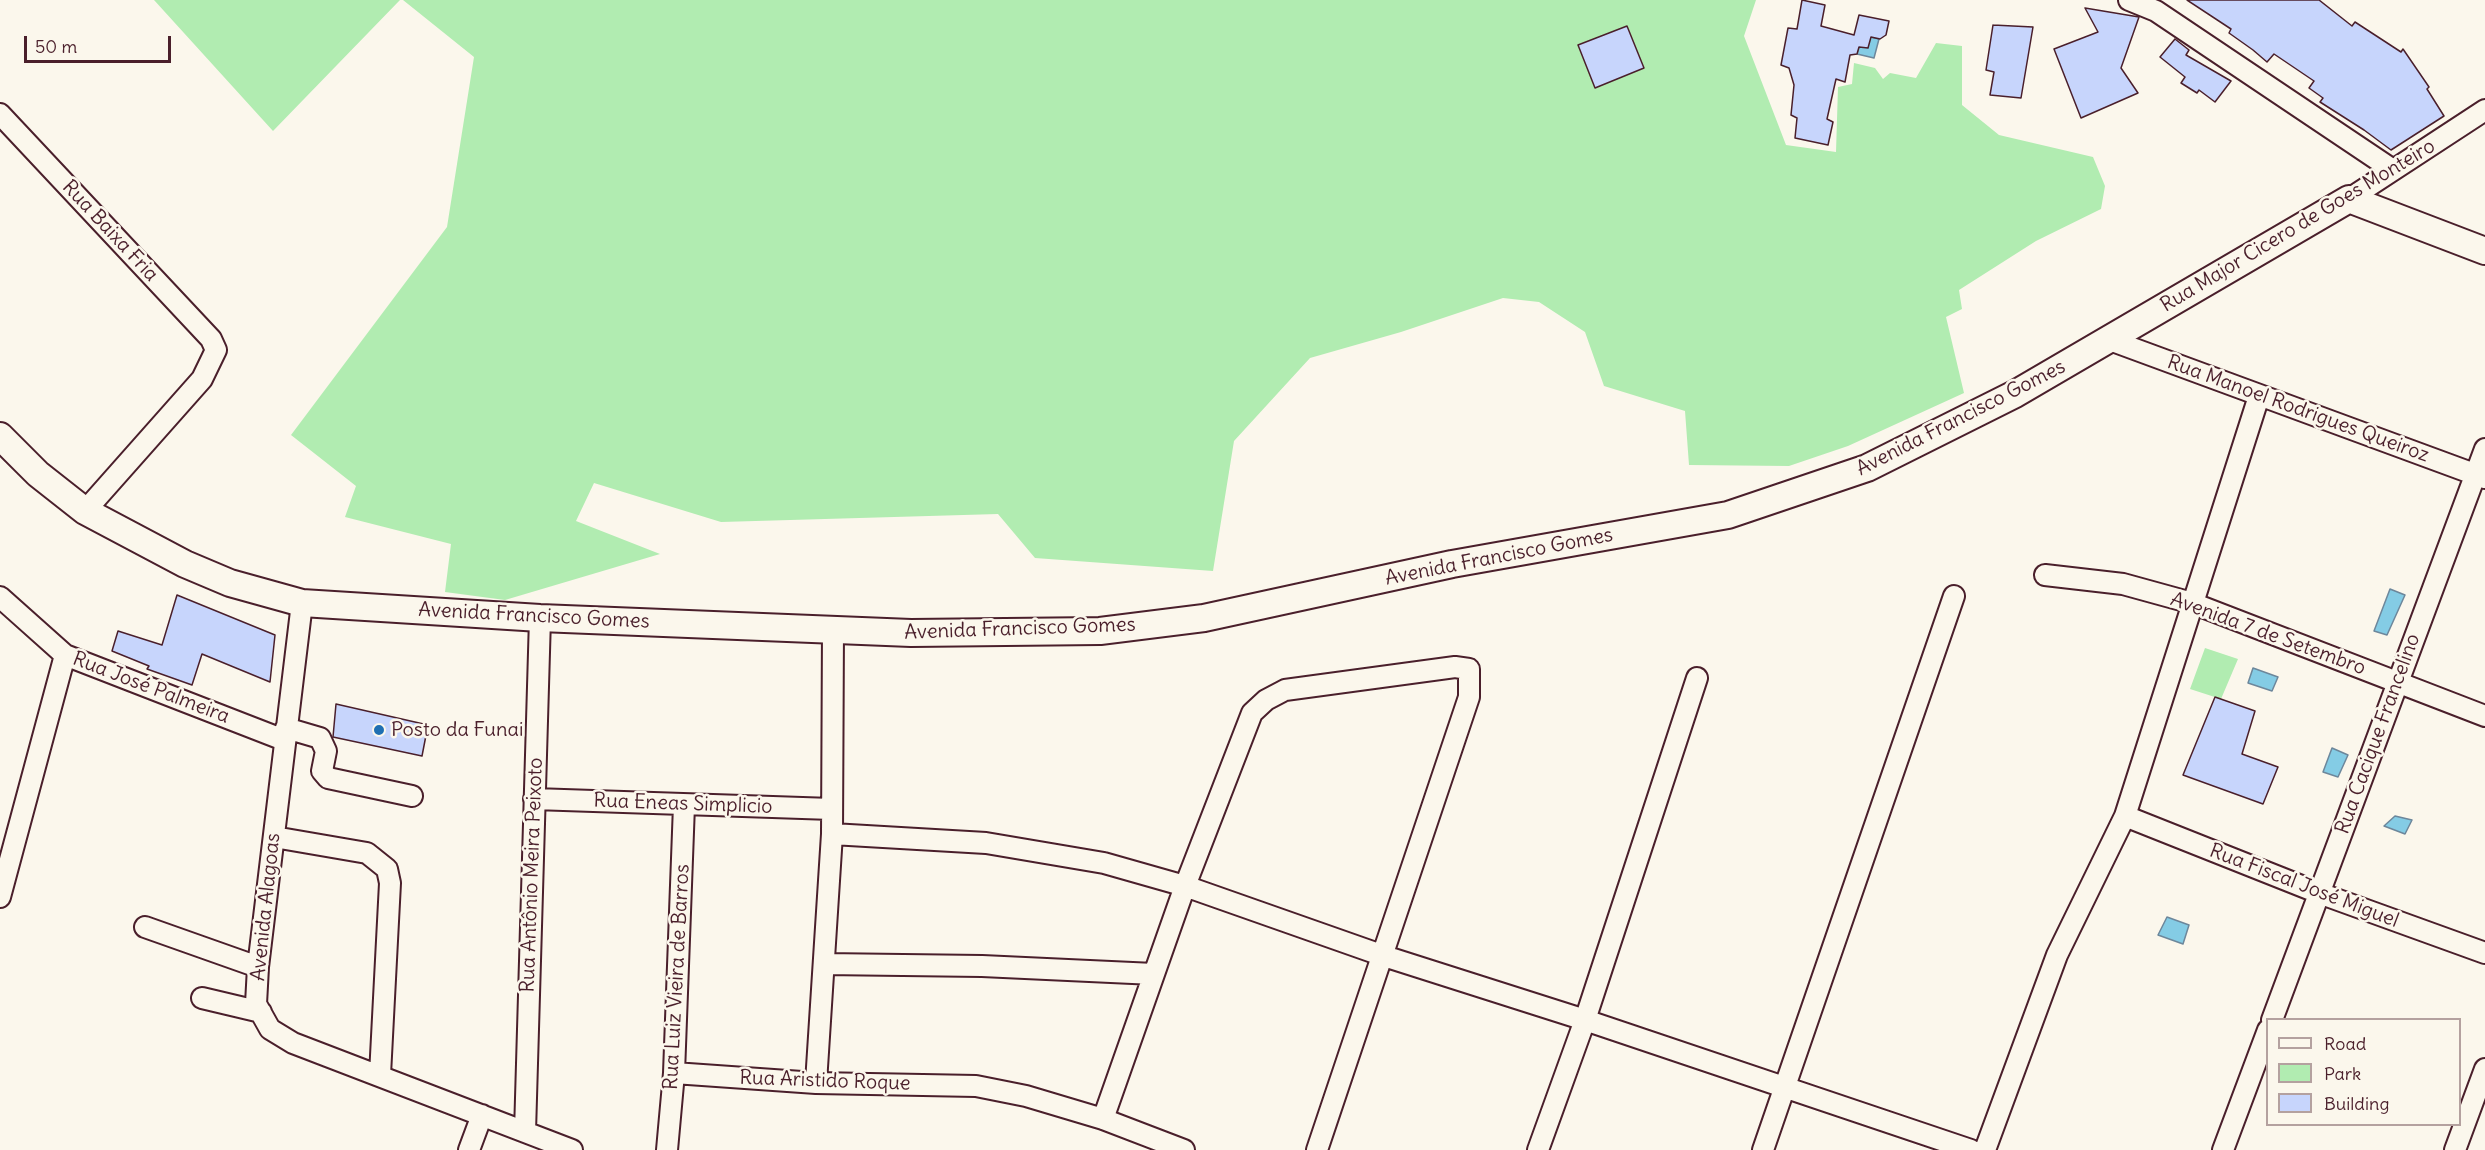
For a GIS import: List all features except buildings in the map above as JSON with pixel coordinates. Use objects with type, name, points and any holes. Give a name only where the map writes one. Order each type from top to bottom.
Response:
[{"type":"main road","points":[[2349,199],[2485,251]]},
{"type":"main road","name":"Rua Major Cicero de Goes Monteiro","points":[[2110,340],[2349,199]]},
{"type":"main road","name":"Avenida Francisco Gomes","points":[[0,436],[38,474],[86,511],[194,568],[230,582],[302,603],[540,618],[911,633],[1100,631],[1204,618],[1452,564],[1728,515],[1867,468],[2015,394],[2110,340]]},
{"type":"street","points":[[2129,0],[2156,12],[2393,170]]},
{"type":"street","name":"Rua Major Cicero de Goes Monteiro","points":[[2349,199],[2485,110]]},
{"type":"street","name":"Rua Baixa Fria","points":[[0,114],[211,339],[216,350],[202,379],[86,511]]},
{"type":"street","name":"Rua Manoel Rodrigues Queiroz","points":[[2110,340],[2480,476]]},
{"type":"street","points":[[1985,1150],[2057,955],[2125,816],[2259,396]]},
{"type":"street","name":"Rua Cacique Francelino","points":[[2273,1018],[2396,682],[2480,476],[2485,449]]},
{"type":"street","name":"Avenida 7 de Setembro","points":[[2045,575],[2123,584],[2192,603],[2485,716]]},
{"type":"street","points":[[1763,1150],[1954,596]]},
{"type":"street","name":"Rua José Palmeira","points":[[0,597],[65,655],[285,734],[320,738],[326,751],[322,771],[328,778],[412,796]]},
{"type":"street","name":"Avenida Alagoas","points":[[261,1012],[256,1004],[258,967],[302,603]]},
{"type":"street","name":"Rua Antônio Meira Peixoto","points":[[525,1132],[540,618]]},
{"type":"street","points":[[816,1083],[832,834],[833,629]]},
{"type":"street","points":[[0,897],[65,655]]},
{"type":"street","points":[[1103,1119],[1185,886],[1252,713],[1266,700],[1285,690],[1455,667],[1469,669],[1469,697],[1384,956],[1317,1150]]},
{"type":"street","points":[[1538,1150],[1585,1020],[1697,678]]},
{"type":"street","name":"Rua Eneas Simplicio","points":[[534,800],[832,809]]},
{"type":"street","name":"Rua Luiz Vieira de Barros","points":[[667,1150],[674,1073],[684,805]]},
{"type":"street","name":"Rua Fiscal José Miguel","points":[[2125,816],[2319,893],[2485,953]]},
{"type":"street","points":[[832,834],[986,843],[1104,863],[1185,886],[1384,956],[1585,1020],[1971,1150]]},
{"type":"street","points":[[274,837],[367,853],[387,870],[390,883],[380,1075]]},
{"type":"street","points":[[145,927],[258,967]]},
{"type":"street","points":[[824,964],[982,966],[1154,974]]},
{"type":"street","points":[[202,998],[261,1012],[270,1029],[293,1043],[572,1150]]},
{"type":"street","points":[[2223,1150],[2266,1035]]},
{"type":"street","points":[[2455,1150],[2485,1069]]},
{"type":"street","name":"Rua Aristido Roque","points":[[674,1073],[816,1083],[976,1086],[1026,1096],[1103,1119],[1184,1150]]},
{"type":"street","points":[[469,1150],[482,1115]]},
{"type":"green space","points":[[154,0],[400,0],[273,131]]},
{"type":"green space","points":[[403,0],[1756,0],[1744,36],[1786,145],[1836,152],[1838,87],[1852,84],[1854,63],[1875,68],[1883,79],[1890,73],[1916,78],[1936,43],[1962,46],[1962,105],[1999,135],[2093,157],[2105,186],[2101,209],[2036,241],[1959,290],[1962,309],[1946,317],[1964,393],[1848,446],[1789,466],[1689,465],[1685,411],[1604,386],[1585,332],[1539,302],[1503,298],[1401,332],[1310,358],[1234,441],[1213,571],[1035,558],[998,514],[721,522],[594,483],[576,521],[660,554],[505,600],[445,592],[451,544],[345,517],[356,486],[291,435],[447,227],[474,57]]},
{"type":"green space","points":[[2205,648],[2238,659],[2221,699],[2190,689]]},
{"type":"water","points":[[1871,37],[1879,39],[1874,58],[1857,54],[1859,47]]},
{"type":"water","points":[[2390,589],[2405,595],[2387,635],[2374,631]]},
{"type":"water","points":[[2253,668],[2278,677],[2272,691],[2248,683]]},
{"type":"water","points":[[2332,748],[2348,755],[2338,777],[2323,772]]},
{"type":"water","points":[[2395,816],[2412,820],[2405,834],[2384,826]]},
{"type":"water","points":[[2167,917],[2189,925],[2183,944],[2158,935]]},
{"type":"place","name":"Posto da Funai","points":[[379,730]]}]
